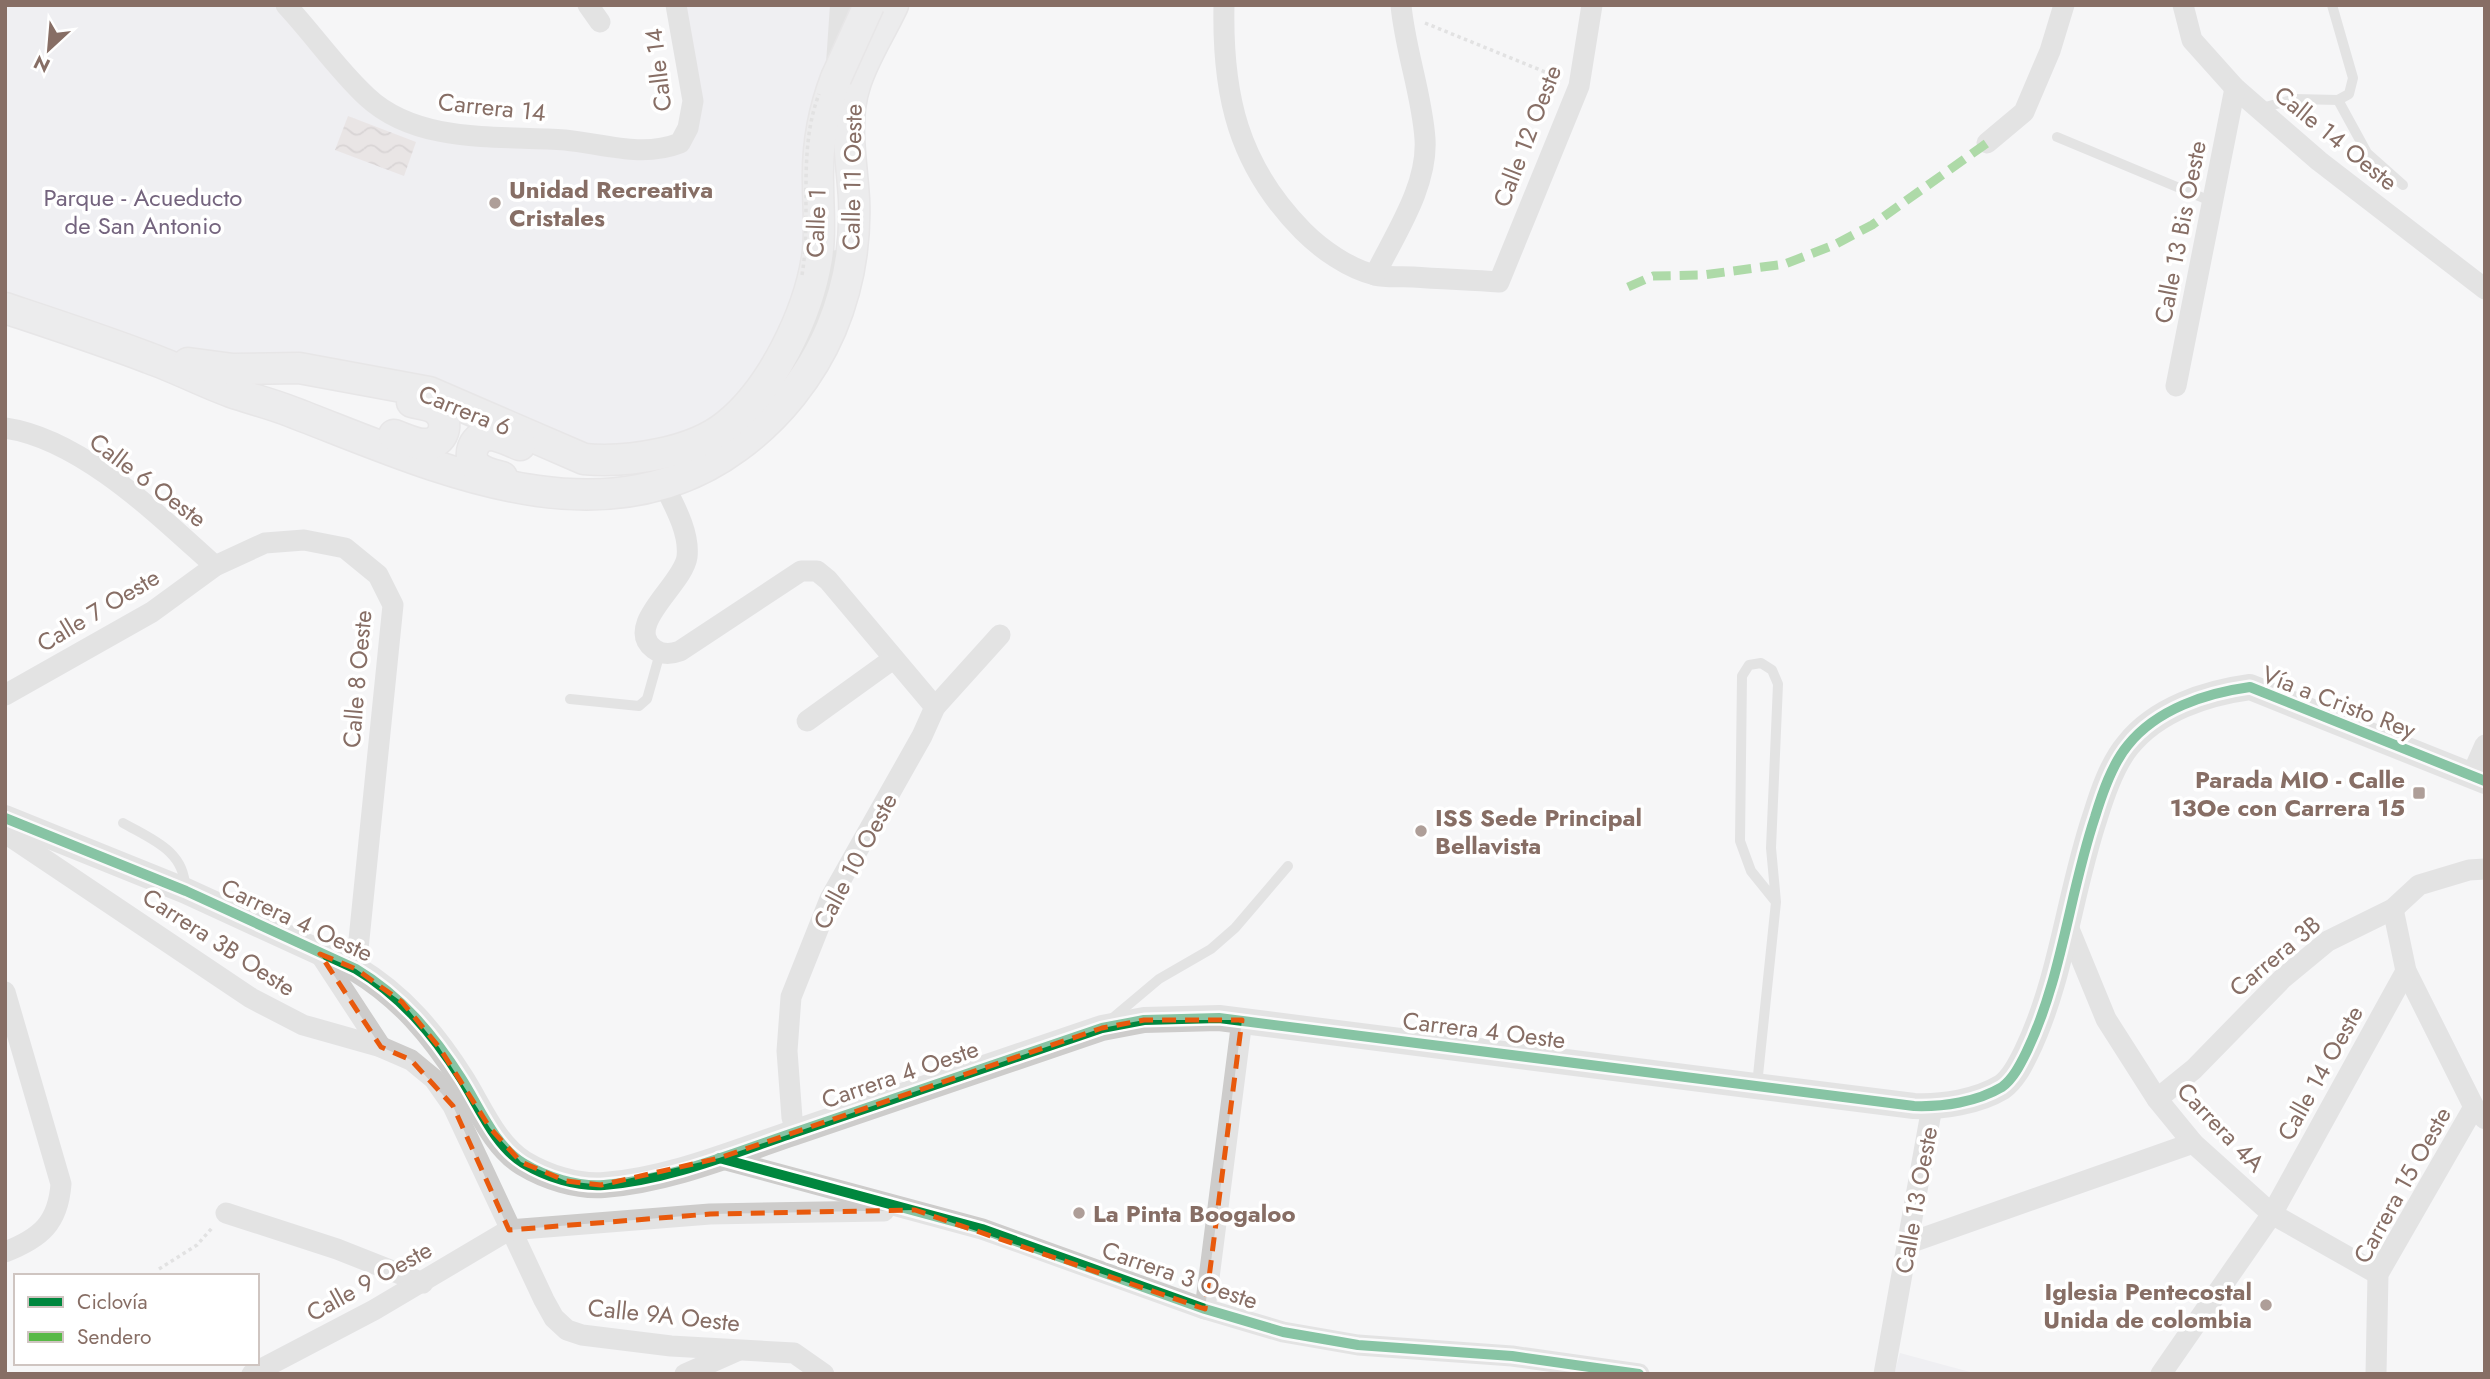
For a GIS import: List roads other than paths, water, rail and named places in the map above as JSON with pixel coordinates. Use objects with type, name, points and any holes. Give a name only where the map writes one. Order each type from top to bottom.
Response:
[{"type":"main road","name":"Calle 1","points":[[728,425],[755,394],[783,353],[800,319],[807,277],[817,258],[818,155],[823,114],[869,5]]},
{"type":"main road","name":"Calle 11 Oeste","points":[[664,485],[721,459],[778,414],[811,368],[830,333],[847,288],[855,227],[849,151],[854,86],[893,5]]},
{"type":"main road","name":"Carrera 6","points":[[5,308],[150,358],[336,431],[482,481],[567,496],[623,494],[664,485]]},
{"type":"main road","name":"Carrera 6","points":[[150,358],[233,369],[299,368],[429,392],[595,460],[664,485]]},
{"type":"main road","points":[[291,412],[339,420],[426,444],[438,440],[444,431],[444,418],[437,409],[350,386],[299,368]]},
{"type":"main road","points":[[567,496],[484,472],[474,464],[471,453],[475,442],[485,435],[497,436],[549,457],[595,460],[656,455],[708,436],[728,425]]},
{"type":"street","name":"Carrera 14","points":[[286,5],[369,99],[408,122],[447,132],[566,141],[639,151],[663,150],[680,143],[688,128]]},
{"type":"street","name":"Calle 14","points":[[676,5],[693,101],[688,128]]},
{"type":"street","points":[[728,425],[764,401],[795,359],[814,326],[832,284],[840,227],[834,138],[843,5]]},
{"type":"street","points":[[849,5],[854,86]]},
{"type":"street","points":[[1224,5],[1231,109],[1242,144],[1257,175],[1289,217],[1313,241],[1332,255],[1375,275],[1413,197],[1423,166],[1425,141],[1402,10]]},
{"type":"street","name":"Calle 12 Oeste","points":[[1375,275],[1499,282],[1579,86],[1592,5]]},
{"type":"street","points":[[1987,144],[2025,112],[2050,51],[2064,5]]},
{"type":"street","name":"Calle 14 Oeste","points":[[2183,5],[2192,40],[2235,88],[2319,162],[2485,289]]},
{"type":"street","name":"Calle 13 Bis Oeste","points":[[2176,386],[2235,88]]},
{"type":"street","name":"Calle 6 Oeste","points":[[5,428],[20,430],[56,445],[101,471],[215,566]]},
{"type":"street","points":[[664,485],[681,524],[688,550],[684,570],[648,618],[644,629],[647,641],[660,653],[680,651],[801,571],[817,571],[828,580],[935,706]]},
{"type":"street","name":"Calle 8 Oeste","points":[[215,566],[265,543],[304,540],[345,548],[379,575],[393,605],[356,969]]},
{"type":"street","name":"Calle 7 Oeste","points":[[5,695],[152,612],[215,566]]},
{"type":"street","name":"Calle 10 Oeste","points":[[792,1118],[788,1051],[791,997],[830,900],[922,736],[935,706],[1000,635]]},
{"type":"street","points":[[807,721],[893,659]]},
{"type":"street","name":"Vía a Cristo Rey","points":[[2067,924],[2084,851],[2101,799],[2127,746],[2151,723],[2177,708],[2219,692],[2250,687],[2478,779]]},
{"type":"street","points":[[2478,779],[2485,745]]},
{"type":"street","name":"Carrera 4 Oeste","points":[[5,818],[186,891],[356,969],[395,996],[421,1023],[461,1079],[490,1128],[521,1162],[566,1181],[601,1185],[646,1179],[719,1158],[1102,1028],[1144,1020],[1242,1020],[1932,1107]]},
{"type":"street","name":"Carrera 3B Oeste","points":[[5,833],[251,998],[303,1025],[381,1047],[411,1060],[440,1088],[453,1106],[509,1230]]},
{"type":"street","name":"Carrera 3B","points":[[2157,1100],[2194,1069],[2282,979],[2328,941],[2393,909],[2419,885],[2469,870],[2485,869]]},
{"type":"street","points":[[2393,909],[2406,971],[2480,1113]]},
{"type":"street","name":"Carrera 4A","points":[[2067,924],[2106,1018],[2157,1100],[2193,1143],[2272,1214],[2378,1274]]},
{"type":"street","name":"Calle 13 Oeste","points":[[1884,1374],[1932,1107],[1955,1104],[2003,1086],[2018,1069],[2038,1025],[2067,924]]},
{"type":"street","name":"Carrera 3B Oeste","points":[[320,954],[381,1047]]},
{"type":"street","name":"Calle 14 Oeste","points":[[2161,1374],[2272,1214],[2406,971]]},
{"type":"street","points":[[5,992],[61,1184],[59,1209],[45,1230],[5,1252]]},
{"type":"street","points":[[1205,1309],[1242,1020]]},
{"type":"street","name":"Carrera 15 Oeste","points":[[2376,1374],[2378,1274],[2480,1113]]},
{"type":"street","points":[[1909,1242],[2193,1143]]},
{"type":"street","name":"Carrera 3 Oeste","points":[[719,1158],[821,1188],[915,1210],[1044,1250],[1205,1309],[1283,1332],[1358,1345],[1512,1356],[1639,1374]]},
{"type":"street","points":[[509,1230],[710,1214],[915,1210]]},
{"type":"street","points":[[226,1213],[337,1249],[422,1283]]},
{"type":"street","name":"Calle 9 Oeste","points":[[252,1374],[422,1283],[509,1230]]},
{"type":"street","name":"Calle 9A Oeste","points":[[509,1230],[554,1318],[567,1330],[582,1335],[671,1346],[794,1353],[824,1374]]},
{"type":"street","points":[[685,1374],[742,1349]]},
{"type":"lane","points":[[2258,109],[2295,99],[2338,100],[2349,94],[2353,78],[2332,5]]},
{"type":"lane","points":[[2338,100],[2367,153],[2403,185]]},
{"type":"lane","points":[[2057,137],[2213,202]]},
{"type":"lane","points":[[570,699],[639,706],[647,699],[660,653]]},
{"type":"lane","points":[[1756,1085],[1776,902],[1771,848],[1778,684],[1772,670],[1761,663],[1749,664],[1742,676],[1740,841],[1751,871],[1776,902]]},
{"type":"lane","points":[[123,823],[167,849],[180,861],[186,874],[186,891]]},
{"type":"lane","points":[[1102,1028],[1126,1004],[1159,979],[1219,942],[1235,928],[1288,866]]},
{"type":"water","points":[[348,116],[416,142],[404,176],[335,150]]},
{"type":"place","name":"Unidad Recreativa Cristales","points":[[495,203]]},
{"type":"place","name":"Parada MIO - Calle 13Oe con Carrera 15","points":[[2419,793]]},
{"type":"place","name":"ISS Sede Principal Bellavista","points":[[1421,831]]},
{"type":"place","name":"La Pinta Boogaloo","points":[[1079,1213]]},
{"type":"place","name":"Iglesia Pentecostal Unida de colombia","points":[[2266,1305]]},
{"type":"park label","name":"Parque - Acueducto de San Antonio","points":[[143,211]]}]
